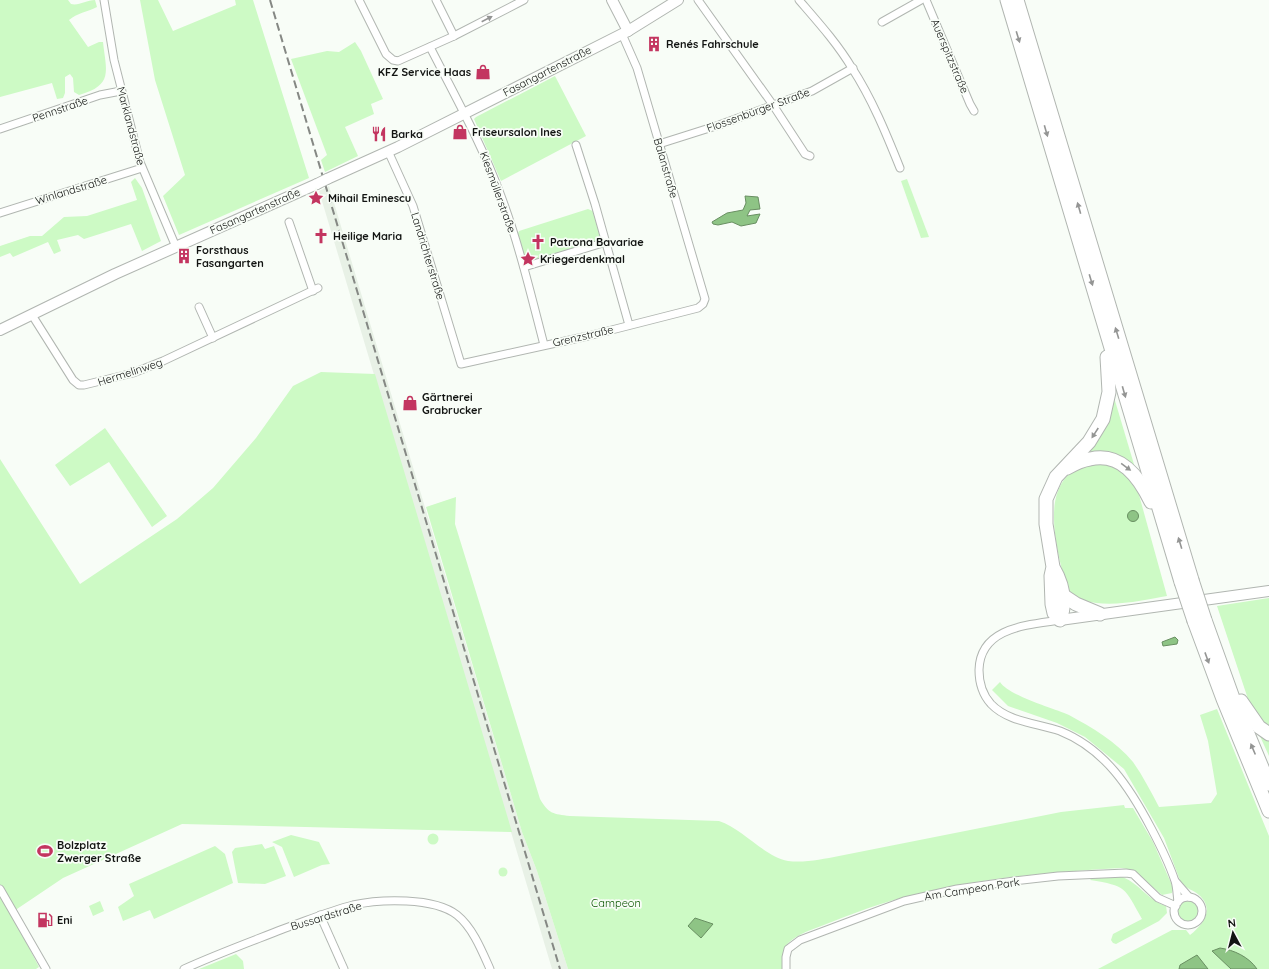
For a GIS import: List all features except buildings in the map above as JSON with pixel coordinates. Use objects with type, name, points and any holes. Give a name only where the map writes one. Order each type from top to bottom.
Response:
[{"type":"highway","points":[[1007,0],[1169,540]]},
{"type":"highway","points":[[1017,0],[1223,699],[1269,811]]},
{"type":"highway","points":[[1053,567],[1058,575],[1064,596],[1065,606],[1060,620],[1054,613],[1051,576],[1053,567],[1046,524],[1046,504],[1051,485],[1063,469],[1093,437],[1103,419],[1107,407],[1110,384],[1108,362],[1103,338],[1105,328]]},
{"type":"highway","points":[[1063,469],[1083,460],[1100,458],[1111,459],[1126,466],[1135,474],[1143,486],[1187,581]]},
{"type":"highway","points":[[1064,596],[1076,604],[1100,614]]},
{"type":"highway","points":[[1200,620],[1248,713],[1259,727],[1269,734]]},
{"type":"highway","points":[[1215,647],[1236,705],[1269,784]]},
{"type":"street","name":"Marklandstraße","points":[[104,0],[121,91],[142,168],[176,247]]},
{"type":"street","points":[[359,0],[386,54],[393,60],[403,60],[454,36],[522,0]]},
{"type":"street","points":[[436,0],[454,36]]},
{"type":"street","name":"Balanstraße","points":[[612,0],[637,68],[705,299],[703,304]]},
{"type":"street","name":"Fasangartenstraße","points":[[0,330],[69,296],[388,151],[625,32],[678,0]]},
{"type":"street","points":[[698,0],[773,105],[805,154],[810,156]]},
{"type":"street","points":[[799,0],[837,45],[853,68],[875,108],[900,168]]},
{"type":"street","points":[[882,22],[921,0]]},
{"type":"street","name":"Auerspitzstraße","points":[[926,0],[974,111]]},
{"type":"street","name":"Kiesmüllerstraße","points":[[430,47],[464,113],[499,191],[524,267],[544,345]]},
{"type":"street","name":"Flossenbürger Straße","points":[[659,144],[719,125],[812,91],[853,68]]},
{"type":"street","name":"Pennstraße","points":[[0,129],[100,95],[121,91]]},
{"type":"street","points":[[576,145],[606,242],[629,325]]},
{"type":"street","name":"Landrichterstraße","points":[[388,151],[413,206],[461,364]]},
{"type":"street","name":"Winlandstraße","points":[[0,213],[142,168]]},
{"type":"street","name":"Hermelinweg","points":[[32,315],[73,380],[79,385],[84,386],[133,373],[316,290],[289,222]]},
{"type":"street","points":[[524,267],[606,242]]},
{"type":"street","name":"Grenzstraße","points":[[461,364],[698,308],[703,304]]},
{"type":"street","points":[[198,307],[213,338]]},
{"type":"street","points":[[1176,882],[1177,904],[1175,912],[1179,922],[1189,925],[1195,923],[1201,917],[1202,908],[1198,901],[1189,897],[1176,882],[1160,845],[1141,809],[1114,769],[1090,748],[1062,732],[1002,713],[991,703],[983,692],[979,677],[979,668],[984,651],[995,637],[1013,628],[1269,590]]},
{"type":"street","name":"Am Campeon Park","points":[[786,969],[788,949],[793,944],[810,935],[904,901],[957,889],[1058,876],[1126,873],[1133,874],[1158,898],[1177,904]]},
{"type":"street","points":[[0,889],[46,969]]},
{"type":"street","points":[[1158,898],[1171,898],[1176,892]]},
{"type":"street","points":[[1177,904],[1189,897]]},
{"type":"street","name":"Bussardstraße","points":[[184,969],[320,915],[352,905],[390,900],[424,903],[443,908],[455,914],[467,925],[490,969]]},
{"type":"street","points":[[320,915],[344,969]]},
{"type":"shaded area","points":[[329,186],[522,832],[537,871],[568,969],[552,969],[319,191]]},
{"type":"shaded area","points":[[745,196],[758,197],[760,209],[750,210],[747,216],[760,214],[756,223],[741,226],[732,222],[718,225],[713,224],[712,222],[727,213],[743,210],[746,203]]},
{"type":"shaded area","points":[[1131,511],[1135,511],[1137,512],[1137,520],[1131,521],[1128,518],[1128,514]]},
{"type":"shaded area","points":[[1175,637],[1178,640],[1177,644],[1163,646],[1162,642]]},
{"type":"shaded area","points":[[695,918],[713,924],[701,938],[688,926]]},
{"type":"shaded area","points":[[1220,948],[1231,950],[1241,955],[1250,961],[1257,969],[1231,969],[1212,951]]},
{"type":"shaded area","points":[[1197,955],[1208,969],[1179,969],[1180,965]]},
{"type":"green space","points":[[0,0],[68,0],[71,4],[80,4],[95,0],[97,7],[79,14],[69,20],[88,47],[99,42],[103,42],[106,69],[103,81],[98,87],[79,95],[74,92],[73,78],[70,74],[65,77],[65,93],[63,98],[57,99],[52,83],[0,97]]},
{"type":"green space","points":[[140,0],[158,0],[173,31],[236,5],[235,0],[253,0],[309,178],[179,235],[163,196],[185,175],[155,80]]},
{"type":"green space","points":[[355,42],[361,51],[383,99],[371,104],[374,114],[345,127],[358,156],[325,172],[321,160],[327,155],[291,59],[327,51],[339,52]]},
{"type":"green space","points":[[555,76],[586,136],[501,181],[474,119]]},
{"type":"green space","points":[[135,178],[142,188],[161,241],[142,251],[131,224],[84,239],[78,235],[57,240],[61,251],[54,254],[48,242],[13,257],[10,253],[0,257],[0,246],[30,236],[42,236],[64,217],[87,216],[137,200],[131,182]]},
{"type":"green space","points":[[907,179],[929,237],[921,238],[901,181]]},
{"type":"green space","points":[[588,209],[595,212],[602,237],[600,241],[526,262],[517,235],[519,231]]},
{"type":"green space","points":[[321,372],[375,374],[512,832],[182,824],[63,878],[11,913],[39,967],[36,969],[0,969],[0,459],[80,584],[177,519],[213,488],[256,438],[293,386]]},
{"type":"green space","points":[[1113,394],[1136,471],[1078,457]]},
{"type":"green space","points":[[105,428],[167,516],[152,527],[109,462],[70,486],[55,465]]},
{"type":"green space","points":[[1102,463],[1120,471],[1136,484],[1167,596],[1128,603],[1099,603],[1086,601],[1075,596],[1067,588],[1058,551],[1055,530],[1054,510],[1057,493],[1066,478],[1080,467]]},
{"type":"green space","name":"Campeon","points":[[456,497],[455,524],[540,799],[546,808],[552,812],[559,815],[570,816],[719,821],[737,830],[762,849],[779,858],[788,861],[801,861],[833,857],[1061,812],[1124,805],[1125,808],[1133,808],[1153,842],[1171,883],[1173,889],[1172,893],[1162,895],[1133,870],[1121,868],[1013,877],[931,890],[893,900],[808,931],[790,941],[784,949],[783,969],[568,969],[537,871],[522,832],[426,507]]},
{"type":"green space","points":[[1269,598],[1269,729],[1251,708],[1217,606]]},
{"type":"green space","points":[[1000,682],[1012,692],[1022,697],[1069,715],[1112,742],[1133,762],[1144,778],[1159,807],[1211,803],[1217,794],[1208,741],[1200,715],[1217,709],[1269,836],[1269,969],[1098,969],[1172,930],[1186,930],[1190,935],[1203,922],[1207,911],[1204,900],[1181,883],[1164,838],[1124,769],[1085,737],[1057,723],[1008,706],[992,690]]},
{"type":"green space","points":[[1259,734],[1269,739],[1269,756]]},
{"type":"green space","points":[[431,834],[435,834],[437,835],[437,843],[431,844],[428,841],[428,837]]},
{"type":"green space","points":[[291,835],[319,842],[330,864],[322,865],[294,877],[282,847],[272,842]]},
{"type":"green space","points":[[262,844],[265,849],[274,846],[286,876],[265,884],[238,883],[232,852],[235,848]]},
{"type":"green space","points":[[215,846],[225,854],[233,883],[154,919],[150,910],[123,921],[118,907],[134,896],[129,884]]},
{"type":"green space","points":[[501,868],[505,868],[507,872],[505,876],[501,876],[499,874],[499,870]]},
{"type":"green space","points":[[1119,876],[1126,878],[1153,899],[1166,906],[1167,913],[1159,921],[1116,944],[1111,940],[1113,934],[1142,919],[1131,900],[1123,890],[1111,884],[1090,880],[1092,878]]},
{"type":"green space","points":[[1188,900],[1196,903],[1199,911],[1196,919],[1188,922],[1180,919],[1177,911],[1180,903]]},
{"type":"green space","points":[[100,901],[104,911],[93,916],[89,906]]},
{"type":"green space","points":[[236,954],[243,961],[244,969],[199,969]]},
{"type":"railway","points":[[270,0],[560,969]]},
{"type":"place","name":"Renés Fahrschule","points":[[654,44]]},
{"type":"place","name":"KFZ Service Haas","points":[[483,72]]},
{"type":"place","name":"Friseursalon Ines","points":[[460,132]]},
{"type":"place","name":"Barka","points":[[379,134]]},
{"type":"place","name":"Mihail Eminescu","points":[[316,198]]},
{"type":"place","name":"Heilige Maria","points":[[321,236]]},
{"type":"place","name":"Patrona Bavariae","points":[[538,242]]},
{"type":"place","name":"Forsthaus Fasangarten","points":[[184,256]]},
{"type":"place","name":"Kriegerdenkmal","points":[[528,259]]},
{"type":"place","name":"Gärtnerei Grabrucker","points":[[410,403]]},
{"type":"place","name":"Bolzplatz Zwerger Straße","points":[[45,851]]},
{"type":"place","name":"Eni","points":[[45,920]]}]
